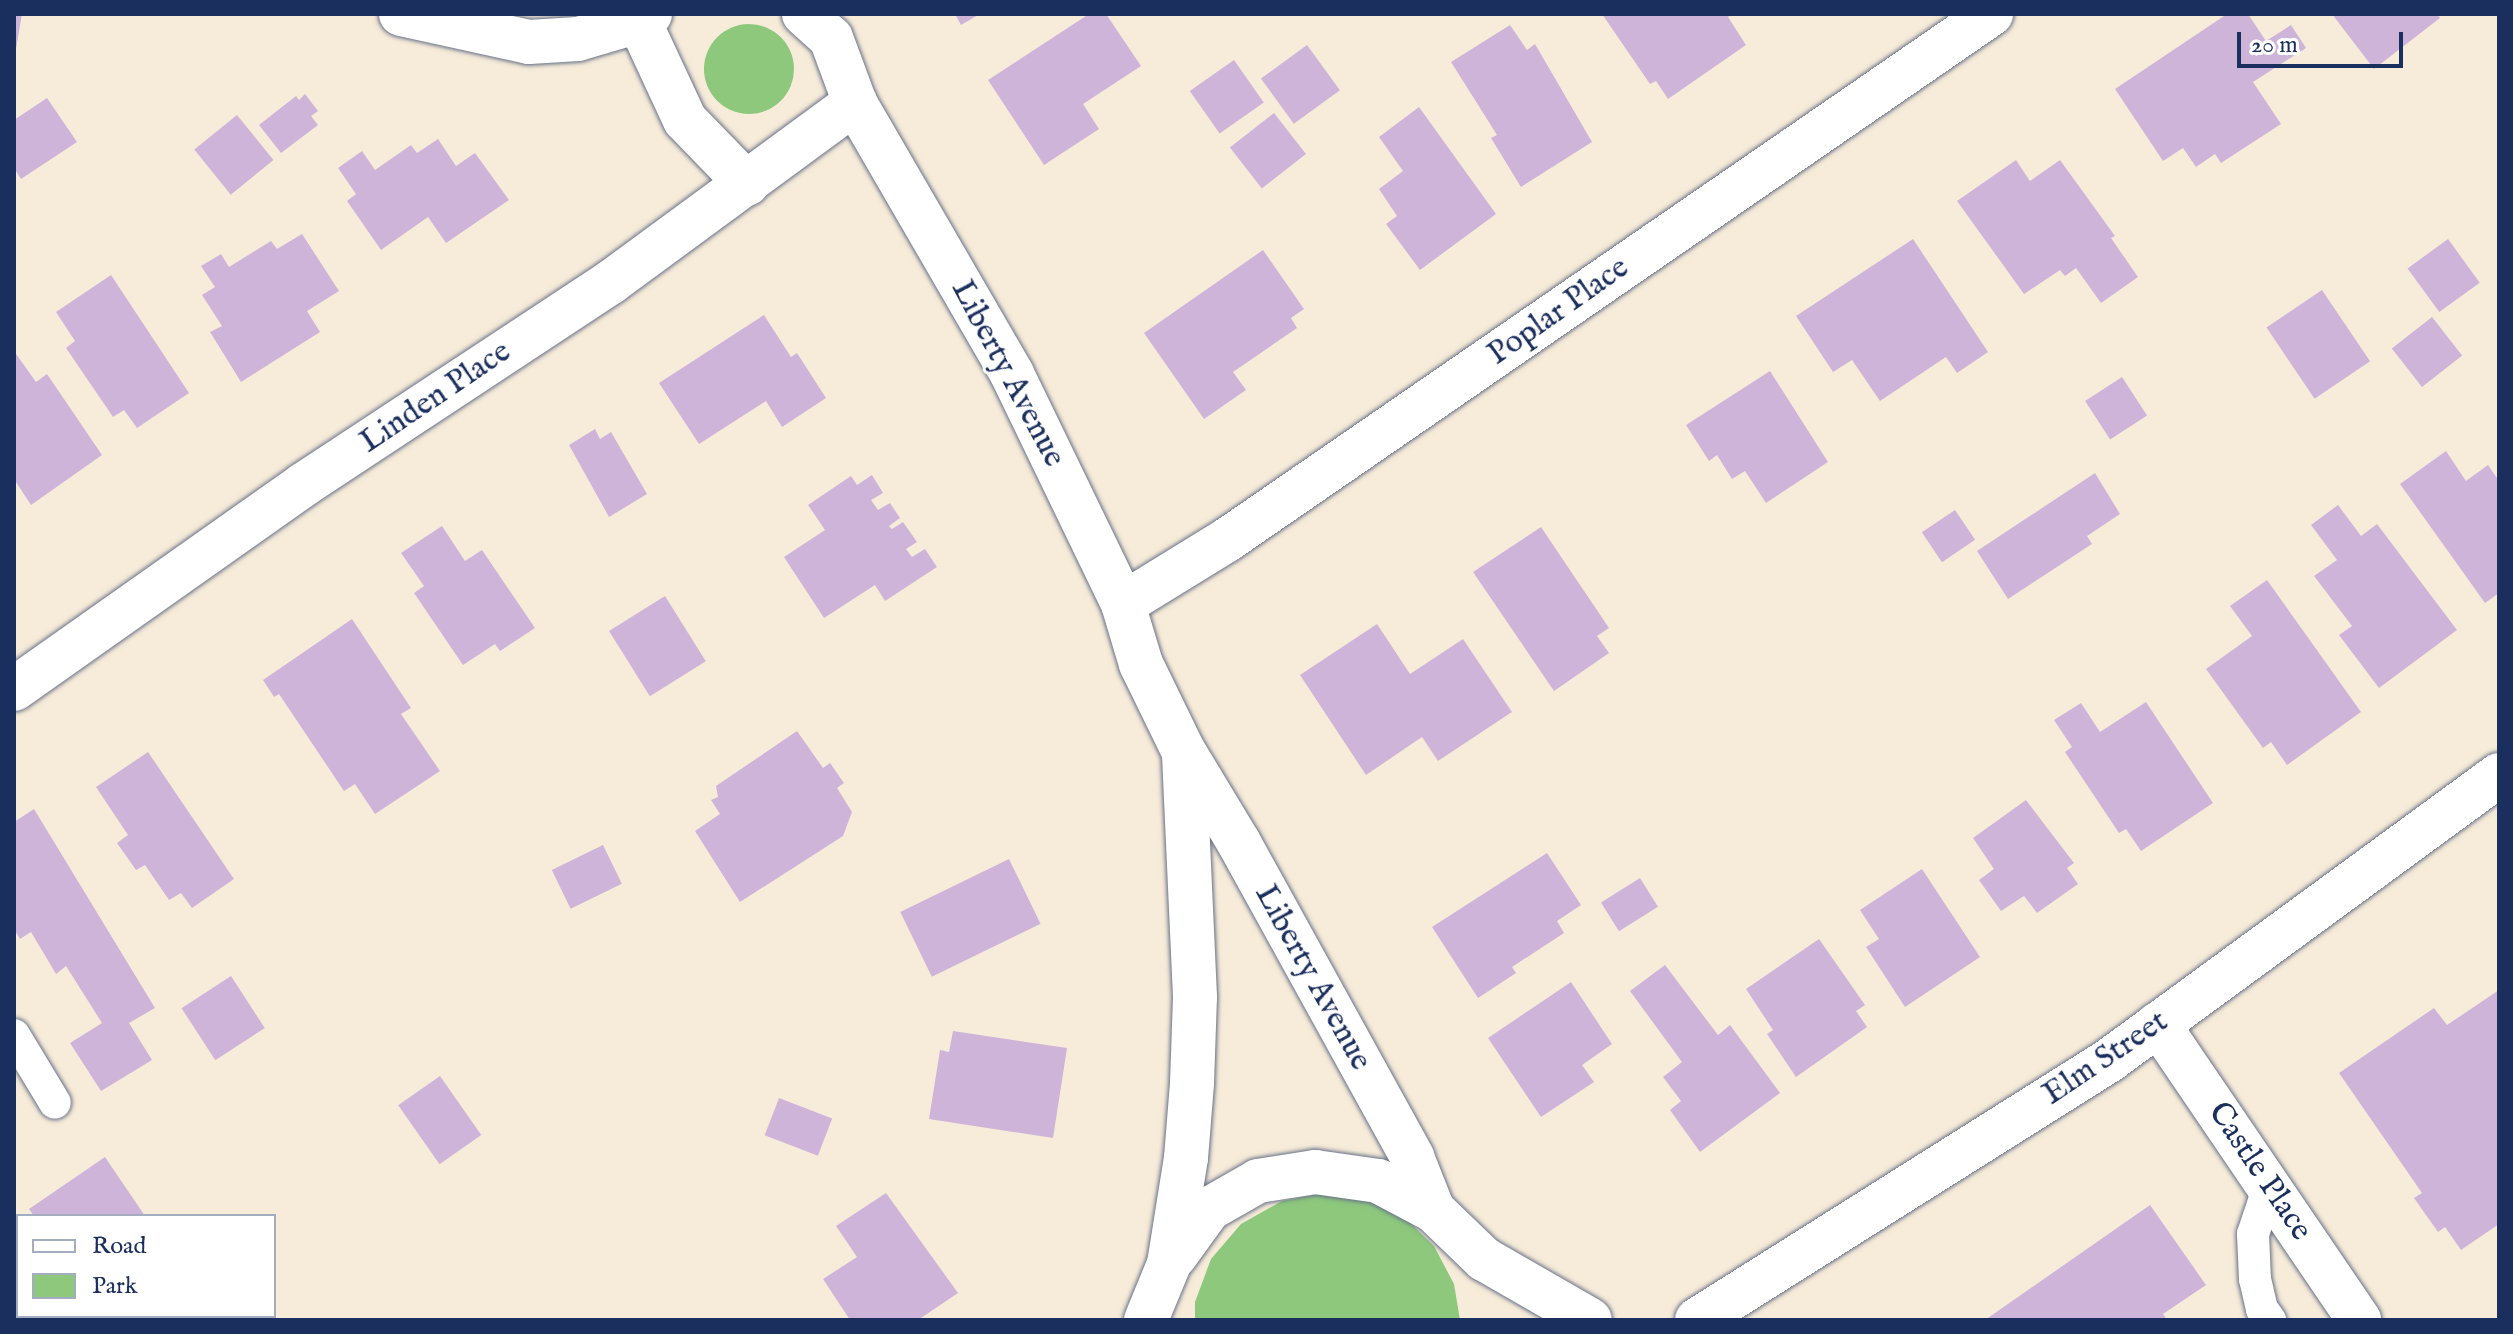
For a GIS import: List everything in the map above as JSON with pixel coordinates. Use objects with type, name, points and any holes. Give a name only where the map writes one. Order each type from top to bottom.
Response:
[{"type":"street","points":[[401,14],[529,42],[578,39],[644,17],[685,120],[747,184]]},
{"type":"street","name":"Liberty Avenue","points":[[804,14],[831,38],[855,103],[1012,374],[1123,604],[1141,664],[1183,750],[1239,843],[1412,1157],[1433,1210]]},
{"type":"street","name":"Poplar Place","points":[[1123,604],[1227,540],[1991,14]]},
{"type":"street","name":"Linden Place","points":[[14,689],[303,485],[611,282],[855,103]]},
{"type":"street","name":"Liberty Avenue","points":[[1148,1318],[1169,1264],[1186,1158],[1195,997],[1183,750]]},
{"type":"street","name":"Elm Street","points":[[1697,1320],[2111,1059],[2499,775]]},
{"type":"street","name":"Castle Place","points":[[2158,1024],[2359,1320]]},
{"type":"street","name":"Liberty Avenue","points":[[1169,1264],[1209,1209],[1258,1181],[1315,1172],[1378,1181],[1433,1210],[1484,1259],[1590,1320]]},
{"type":"lane","points":[[14,1035],[55,1103]]},
{"type":"lane","points":[[2269,1186],[2253,1234],[2255,1279],[2262,1309],[2270,1320]]},
{"type":"green space","points":[[749,24],[766,28],[781,37],[790,52],[794,69],[790,86],[781,101],[766,110],[749,114],[732,110],[717,101],[708,86],[704,69],[708,52],[717,37],[732,28]]},
{"type":"green space","points":[[1323,1193],[1365,1199],[1404,1217],[1434,1246],[1454,1284],[1460,1320],[1195,1320],[1195,1302],[1211,1259],[1241,1224],[1282,1201]]},
{"type":"building","points":[[14,14],[22,14],[16,49],[14,49]]},
{"type":"building","points":[[955,14],[980,14],[961,25]]},
{"type":"building","points":[[1089,14],[1106,14],[1141,66],[1083,104],[1099,129],[1044,165],[988,80]]},
{"type":"building","points":[[1602,14],[1733,14],[1728,17],[1746,45],[1668,99],[1656,81],[1650,84]]},
{"type":"building","points":[[2227,14],[2248,14],[2266,41],[2291,25],[2306,48],[2253,82],[2281,124],[2221,163],[2215,154],[2196,167],[2183,148],[2163,161],[2115,89]]},
{"type":"building","points":[[2332,14],[2437,14],[2440,18],[2374,69]]},
{"type":"building","points":[[1510,25],[1527,50],[1535,44],[1592,142],[1521,187],[1491,138],[1497,135],[1451,62]]},
{"type":"building","points":[[1307,45],[1340,90],[1294,124],[1261,79]]},
{"type":"building","points":[[1234,60],[1264,103],[1220,134],[1190,91]]},
{"type":"building","points":[[305,94],[318,111],[311,116],[318,125],[281,153],[259,125],[296,96],[299,100]]},
{"type":"building","points":[[47,98],[77,142],[21,179],[14,168],[14,120]]},
{"type":"building","points":[[1419,107],[1496,214],[1420,270],[1386,224],[1397,216],[1379,189],[1403,171],[1379,137]]},
{"type":"building","points":[[1274,113],[1306,154],[1262,188],[1230,147]]},
{"type":"building","points":[[237,115],[274,160],[231,195],[194,150]]},
{"type":"building","points":[[438,139],[456,166],[475,153],[509,200],[446,243],[428,217],[381,250],[347,201],[356,194],[338,168],[362,151],[375,170],[411,145],[417,153]]},
{"type":"building","points":[[2016,160],[2030,181],[2060,160],[2115,236],[2111,238],[2138,277],[2101,303],[2076,268],[2065,276],[2060,270],[2024,294],[1957,201]]},
{"type":"building","points":[[302,234],[339,291],[307,311],[320,332],[241,382],[210,332],[222,326],[202,295],[215,287],[201,266],[221,254],[229,267],[271,241],[277,249]]},
{"type":"building","points":[[1913,239],[1988,352],[1957,373],[1946,357],[1880,401],[1852,360],[1833,372],[1796,316]]},
{"type":"building","points":[[2448,239],[2480,283],[2439,312],[2408,268]]},
{"type":"building","points":[[1263,250],[1304,309],[1291,318],[1297,328],[1233,372],[1246,390],[1204,419],[1144,333]]},
{"type":"building","points":[[111,275],[189,393],[137,428],[124,410],[113,417],[66,348],[75,341],[56,312]]},
{"type":"building","points":[[2322,290],[2370,361],[2315,399],[2266,327]]},
{"type":"building","points":[[764,315],[791,357],[797,353],[826,398],[782,427],[766,401],[699,444],[659,383]]},
{"type":"building","points":[[2432,317],[2462,356],[2422,387],[2392,348]]},
{"type":"building","points":[[14,351],[36,382],[47,374],[102,455],[31,505],[14,479]]},
{"type":"building","points":[[1770,371],[1828,462],[1766,503],[1745,471],[1732,479],[1717,455],[1709,461],[1686,425]]},
{"type":"building","points":[[2122,377],[2147,416],[2110,440],[2085,401]]},
{"type":"building","points":[[595,429],[600,439],[611,432],[647,494],[609,517],[569,445]]},
{"type":"building","points":[[2446,451],[2466,481],[2488,465],[2499,481],[2499,593],[2485,603],[2400,484]]},
{"type":"building","points":[[2095,473],[2120,514],[2087,536],[2092,544],[2008,599],[1977,551]]},
{"type":"building","points":[[872,475],[883,493],[871,500],[878,510],[890,503],[900,518],[889,526],[892,529],[903,522],[917,542],[906,549],[912,557],[925,549],[937,567],[885,601],[875,585],[824,618],[784,557],[825,530],[808,505],[851,476],[857,485]]},
{"type":"building","points":[[2338,505],[2361,536],[2377,524],[2457,630],[2379,688],[2339,635],[2352,626],[2314,576],[2337,560],[2311,525]]},
{"type":"building","points":[[1955,510],[1975,540],[1942,562],[1922,532]]},
{"type":"building","points":[[442,526],[465,561],[482,550],[535,628],[500,651],[495,644],[463,665],[414,593],[424,586],[401,553]]},
{"type":"building","points":[[1541,527],[1609,628],[1597,636],[1609,653],[1554,691],[1473,572]]},
{"type":"building","points":[[2267,580],[2361,712],[2287,765],[2271,742],[2263,748],[2206,669],[2252,636],[2230,606]]},
{"type":"building","points":[[665,596],[706,661],[650,696],[609,631]]},
{"type":"building","points":[[352,619],[411,708],[401,714],[440,771],[375,814],[355,784],[344,791],[279,694],[274,697],[263,680]]},
{"type":"building","points":[[1377,624],[1410,674],[1463,639],[1512,712],[1438,761],[1422,737],[1366,775],[1300,675]]},
{"type":"building","points":[[2146,702],[2213,803],[2141,851],[2126,829],[2119,833],[2065,752],[2072,747],[2054,720],[2081,703],[2100,732]]},
{"type":"building","points":[[797,731],[823,768],[830,763],[844,783],[837,788],[852,812],[843,836],[740,902],[695,831],[720,814],[711,800],[718,797],[716,786]]},
{"type":"building","points":[[148,752],[234,879],[192,908],[181,893],[169,900],[145,865],[136,870],[117,843],[128,835],[96,787]]},
{"type":"building","points":[[2026,800],[2074,863],[2067,868],[2078,884],[2037,913],[2024,896],[2001,911],[1979,880],[1994,869],[1973,838]]},
{"type":"building","points":[[34,809],[155,1008],[129,1023],[152,1060],[101,1091],[70,1043],[102,1023],[66,966],[56,974],[31,932],[20,939],[14,929],[14,822]]},
{"type":"building","points":[[603,845],[622,884],[571,909],[552,870]]},
{"type":"building","points":[[1547,853],[1581,905],[1557,921],[1564,933],[1512,967],[1516,973],[1478,998],[1432,927]]},
{"type":"building","points":[[1009,859],[1041,924],[932,977],[900,912]]},
{"type":"building","points":[[1922,869],[1980,957],[1905,1007],[1866,947],[1879,939],[1860,910]]},
{"type":"building","points":[[1640,878],[1658,907],[1619,931],[1601,902]]},
{"type":"building","points":[[1819,939],[1865,1005],[1856,1011],[1867,1027],[1796,1077],[1767,1034],[1773,1030],[1746,989]]},
{"type":"building","points":[[1665,965],[1718,1035],[1730,1025],[1780,1093],[1700,1152],[1670,1110],[1681,1101],[1663,1077],[1682,1062],[1630,991]]},
{"type":"building","points":[[231,976],[265,1028],[215,1060],[182,1008]]},
{"type":"building","points":[[1571,982],[1612,1044],[1582,1065],[1594,1082],[1541,1117],[1488,1038]]},
{"type":"building","points":[[2499,990],[2499,1224],[2461,1250],[2445,1227],[2438,1232],[2414,1198],[2422,1193],[2339,1073],[2434,1008],[2447,1025]]},
{"type":"building","points":[[953,1031],[1067,1048],[1053,1138],[929,1119],[940,1050],[949,1052]]},
{"type":"building","points":[[440,1076],[481,1135],[440,1164],[398,1105]]},
{"type":"building","points":[[779,1098],[832,1118],[818,1156],[765,1135]]},
{"type":"building","points":[[105,1157],[144,1214],[33,1214],[29,1209]]},
{"type":"building","points":[[886,1193],[958,1293],[918,1320],[850,1320],[823,1279],[857,1257],[836,1226]]},
{"type":"building","points":[[2150,1205],[2206,1285],[2163,1314],[2167,1320],[1985,1320]]}]
